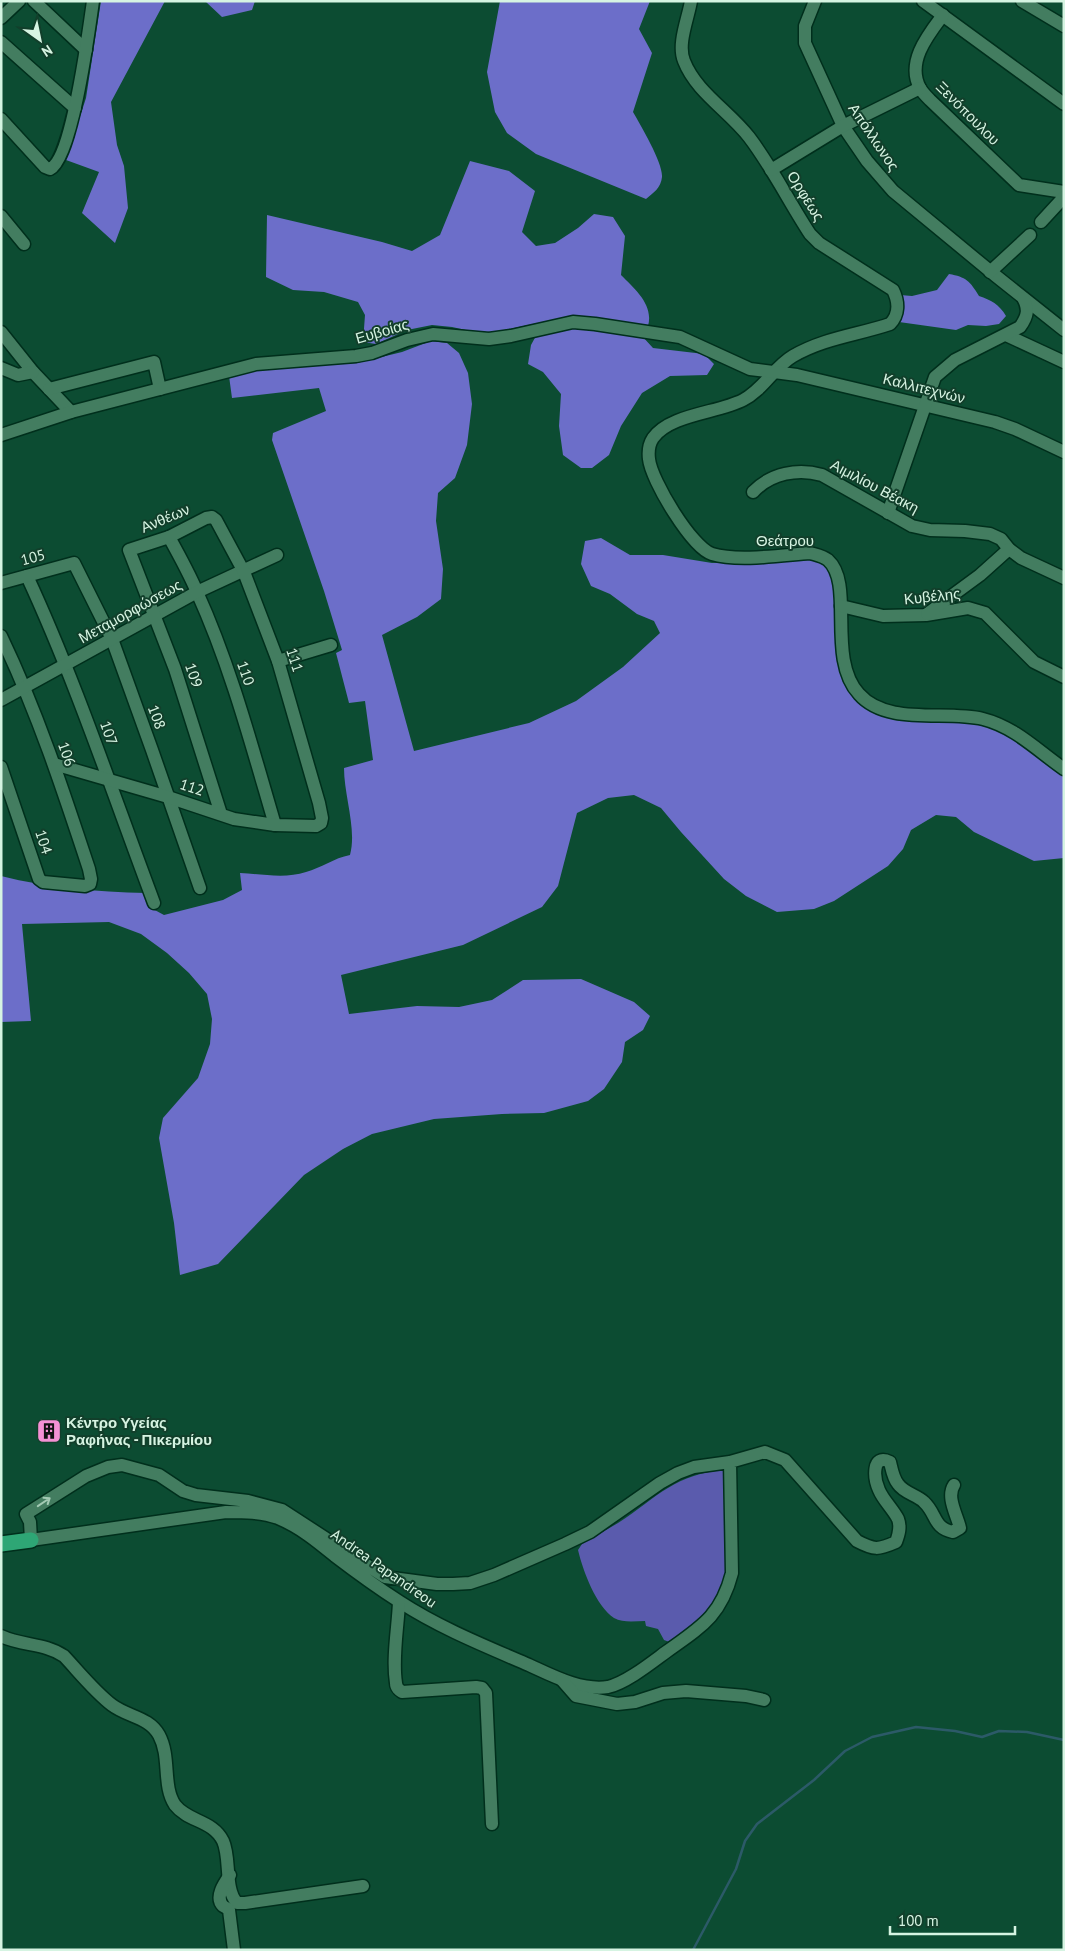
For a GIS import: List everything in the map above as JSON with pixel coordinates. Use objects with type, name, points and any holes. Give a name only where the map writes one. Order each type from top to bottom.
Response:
[{"type":"main road","points":[[1,1544],[31,1540]]},
{"type":"street","points":[[1,18],[19,1]]},
{"type":"street","points":[[34,1],[86,50]]},
{"type":"street","points":[[1,119],[45,167],[50,169],[55,167],[60,159],[74,108],[86,50],[93,1]]},
{"type":"street","name":"Ορφέως","points":[[691,1],[681,51],[684,61],[699,86],[741,128],[771,170],[810,234],[820,243],[885,284],[893,290],[896,297],[896,318],[890,324],[814,344],[792,356],[772,373]]},
{"type":"street","name":"Απόλλωνος","points":[[815,1],[805,26],[805,44],[843,126],[867,161],[884,182],[990,272],[1064,330]]},
{"type":"street","points":[[923,1],[1064,104]]},
{"type":"street","points":[[1022,1],[1064,26]]},
{"type":"street","name":"Ξενόπουλου","points":[[943,15],[922,45],[916,61],[916,73],[920,88],[930,100],[1019,185],[1063,192]]},
{"type":"street","points":[[1,42],[74,108]]},
{"type":"street","points":[[771,170],[843,126],[920,88]]},
{"type":"street","points":[[1041,222],[1063,192]]},
{"type":"street","points":[[1,216],[24,244]]},
{"type":"street","points":[[990,272],[1030,235]]},
{"type":"street","points":[[888,512],[935,377],[955,360],[1020,327],[1028,310],[1021,295]]},
{"type":"street","name":"Ευβοίας","points":[[1,434],[71,412],[256,364],[356,356],[413,338],[433,334],[489,339],[574,322],[650,331],[680,337],[750,369],[772,373]]},
{"type":"street","points":[[1,332],[33,372],[71,412]]},
{"type":"street","points":[[1006,335],[1064,362]]},
{"type":"street","points":[[50,389],[154,362],[160,389]]},
{"type":"street","points":[[1,368],[18,375],[33,372]]},
{"type":"street","name":"Καλλιτεχνών","points":[[772,373],[798,375],[995,422],[1015,429],[1064,452]]},
{"type":"street","name":"Θεάτρου","points":[[772,373],[768,379],[745,399],[731,406],[671,424],[654,437],[648,449],[649,460],[653,473],[677,518],[700,546],[710,554],[734,557],[810,553],[820,555],[828,561],[835,570],[839,582],[842,656],[848,680],[864,701],[888,712],[982,719],[1004,727],[1022,737],[1064,769]]},
{"type":"street","name":"Αιμιλίου Βέακη","points":[[753,492],[761,484],[773,477],[794,472],[810,472],[822,475],[912,526],[930,530],[990,534],[1001,539],[1009,549],[1021,558],[1064,578]]},
{"type":"street","name":"Ανθέων","points":[[129,550],[170,537],[212,516]]},
{"type":"street","name":"111","points":[[212,516],[244,572],[278,661],[319,803],[321,823]]},
{"type":"street","name":"110","points":[[170,537],[197,592],[220,650],[275,825]]},
{"type":"street","points":[[926,615],[980,575],[1009,549]]},
{"type":"street","name":"109","points":[[129,550],[186,703],[221,814]]},
{"type":"street","name":"Μεταμορφώσεως","points":[[1,700],[153,615],[197,592],[244,572],[277,555]]},
{"type":"street","name":"105","points":[[1,583],[74,563]]},
{"type":"street","name":"108","points":[[74,563],[112,639],[200,888]]},
{"type":"street","name":"107","points":[[27,576],[47,620],[91,731],[154,903]]},
{"type":"street","name":"Κυβέλης","points":[[841,606],[883,616],[926,615],[968,608],[977,610],[985,613],[1034,662],[1064,676]]},
{"type":"street","name":"106","points":[[1,636],[54,764],[89,868],[91,882],[88,886]]},
{"type":"street","points":[[278,661],[331,645]]},
{"type":"street","name":"112","points":[[54,764],[168,797],[234,819],[275,825],[316,826],[321,823]]},
{"type":"street","name":"104","points":[[1,767],[39,879],[44,882],[88,886]]},
{"type":"street","points":[[31,1540],[30,1522],[26,1514],[86,1476],[108,1467],[122,1465],[159,1475],[183,1491],[190,1493],[248,1501],[282,1510],[294,1516],[385,1577],[437,1584],[470,1583],[494,1575],[566,1544],[590,1532],[660,1483],[678,1473],[694,1467],[730,1462],[765,1452],[785,1460],[857,1541],[870,1548],[882,1548],[896,1542],[900,1531],[899,1520],[879,1490],[874,1466],[879,1461],[890,1462],[894,1478],[899,1486],[925,1502],[938,1524],[944,1530],[953,1532],[960,1528],[952,1500],[951,1490],[954,1485]]},
{"type":"street","points":[[562,1680],[588,1687],[609,1686],[630,1677],[684,1640],[708,1620],[720,1606],[732,1573],[730,1462]]},
{"type":"street","name":"Andrea Papandreou","points":[[31,1540],[226,1512],[255,1512],[278,1518],[297,1528],[399,1602],[424,1617],[562,1680],[576,1696],[617,1704],[635,1702],[662,1693],[686,1691],[746,1696],[764,1700]]},
{"type":"street","points":[[399,1602],[396,1660],[396,1684],[398,1689],[402,1692],[476,1687],[482,1688],[486,1693],[492,1824]]},
{"type":"street","points":[[1,1636],[16,1642],[56,1650],[110,1704],[142,1719],[154,1728],[163,1743],[167,1758],[169,1792],[174,1803],[182,1812],[216,1830],[222,1839],[227,1850],[230,1888],[237,1903],[363,1886]]},
{"type":"street","points":[[230,1875],[222,1886],[220,1896],[223,1906],[229,1910],[234,1950]]},
{"type":"shaded area","points":[[101,1],[165,1],[111,102],[117,145],[124,166],[128,208],[115,243],[82,213],[99,172],[66,160],[86,98]]},
{"type":"shaded area","points":[[205,1],[255,1],[252,10],[222,17]]},
{"type":"shaded area","points":[[500,1],[650,1],[639,29],[652,53],[633,112],[655,154],[662,177],[658,187],[646,199],[536,154],[507,133],[495,112],[487,72]]},
{"type":"shaded area","points":[[470,161],[509,171],[535,191],[522,232],[536,246],[555,243],[578,228],[594,214],[613,217],[625,236],[621,275],[646,304],[649,318],[648,326],[579,316],[495,332],[475,332],[432,325],[407,330],[376,344],[363,342],[365,315],[358,302],[324,292],[293,290],[266,277],[267,215],[382,242],[412,251],[440,235]]},
{"type":"shaded area","points":[[949,274],[967,280],[979,296],[1001,308],[1006,316],[999,324],[986,326],[968,325],[956,330],[899,322],[901,310],[900,295],[912,296],[937,290]]},
{"type":"shaded area","points":[[572,327],[642,336],[653,348],[704,354],[714,364],[707,375],[670,376],[642,393],[621,426],[609,455],[592,468],[581,468],[563,455],[559,426],[561,394],[543,372],[528,364],[531,345],[537,334]]},
{"type":"shaded area","points":[[431,341],[447,343],[459,353],[468,373],[472,404],[467,445],[455,478],[438,493],[436,521],[443,569],[441,599],[417,617],[382,635],[414,751],[529,723],[576,701],[623,667],[660,633],[654,621],[637,614],[610,594],[591,586],[581,564],[585,541],[601,538],[630,555],[663,555],[712,563],[811,559],[826,568],[835,583],[838,654],[843,682],[859,704],[888,718],[981,723],[1018,739],[1064,774],[1064,858],[1034,861],[974,832],[956,817],[936,815],[911,830],[903,849],[888,866],[834,901],[814,909],[777,912],[746,896],[724,879],[661,808],[634,795],[608,798],[577,813],[558,886],[542,907],[463,945],[341,975],[349,1014],[417,1006],[459,1007],[492,1000],[523,980],[581,979],[634,1002],[650,1016],[643,1030],[625,1042],[622,1062],[604,1089],[588,1101],[544,1113],[434,1119],[372,1134],[343,1149],[304,1175],[218,1264],[180,1275],[174,1223],[159,1138],[163,1118],[198,1078],[210,1044],[212,1019],[207,994],[189,973],[167,953],[141,934],[109,922],[22,924],[31,1021],[1,1022],[1,876],[73,889],[146,893],[151,908],[164,915],[223,900],[242,890],[240,873],[273,876],[298,874],[350,855],[352,834],[344,768],[373,760],[365,701],[349,703],[336,653],[342,650],[324,591],[272,440],[273,433],[326,411],[319,388],[232,398],[229,376],[270,367],[357,363],[402,352]]},
{"type":"shaded area","points":[[727,1470],[729,1571],[717,1607],[672,1643],[664,1640],[658,1629],[646,1626],[645,1621],[625,1621],[614,1618],[601,1605],[587,1578],[578,1550],[582,1544],[618,1523],[680,1481],[709,1472]]},
{"type":"waterway","points":[[693,1950],[736,1869],[745,1841],[757,1824],[814,1780],[845,1751],[872,1737],[916,1727],[955,1731],[982,1737],[999,1731],[1027,1732],[1064,1740]]},
{"type":"place","name":"Κέντρο Υγείας Ραφήνας - Πικερμίου","points":[[49,1431]]}]
